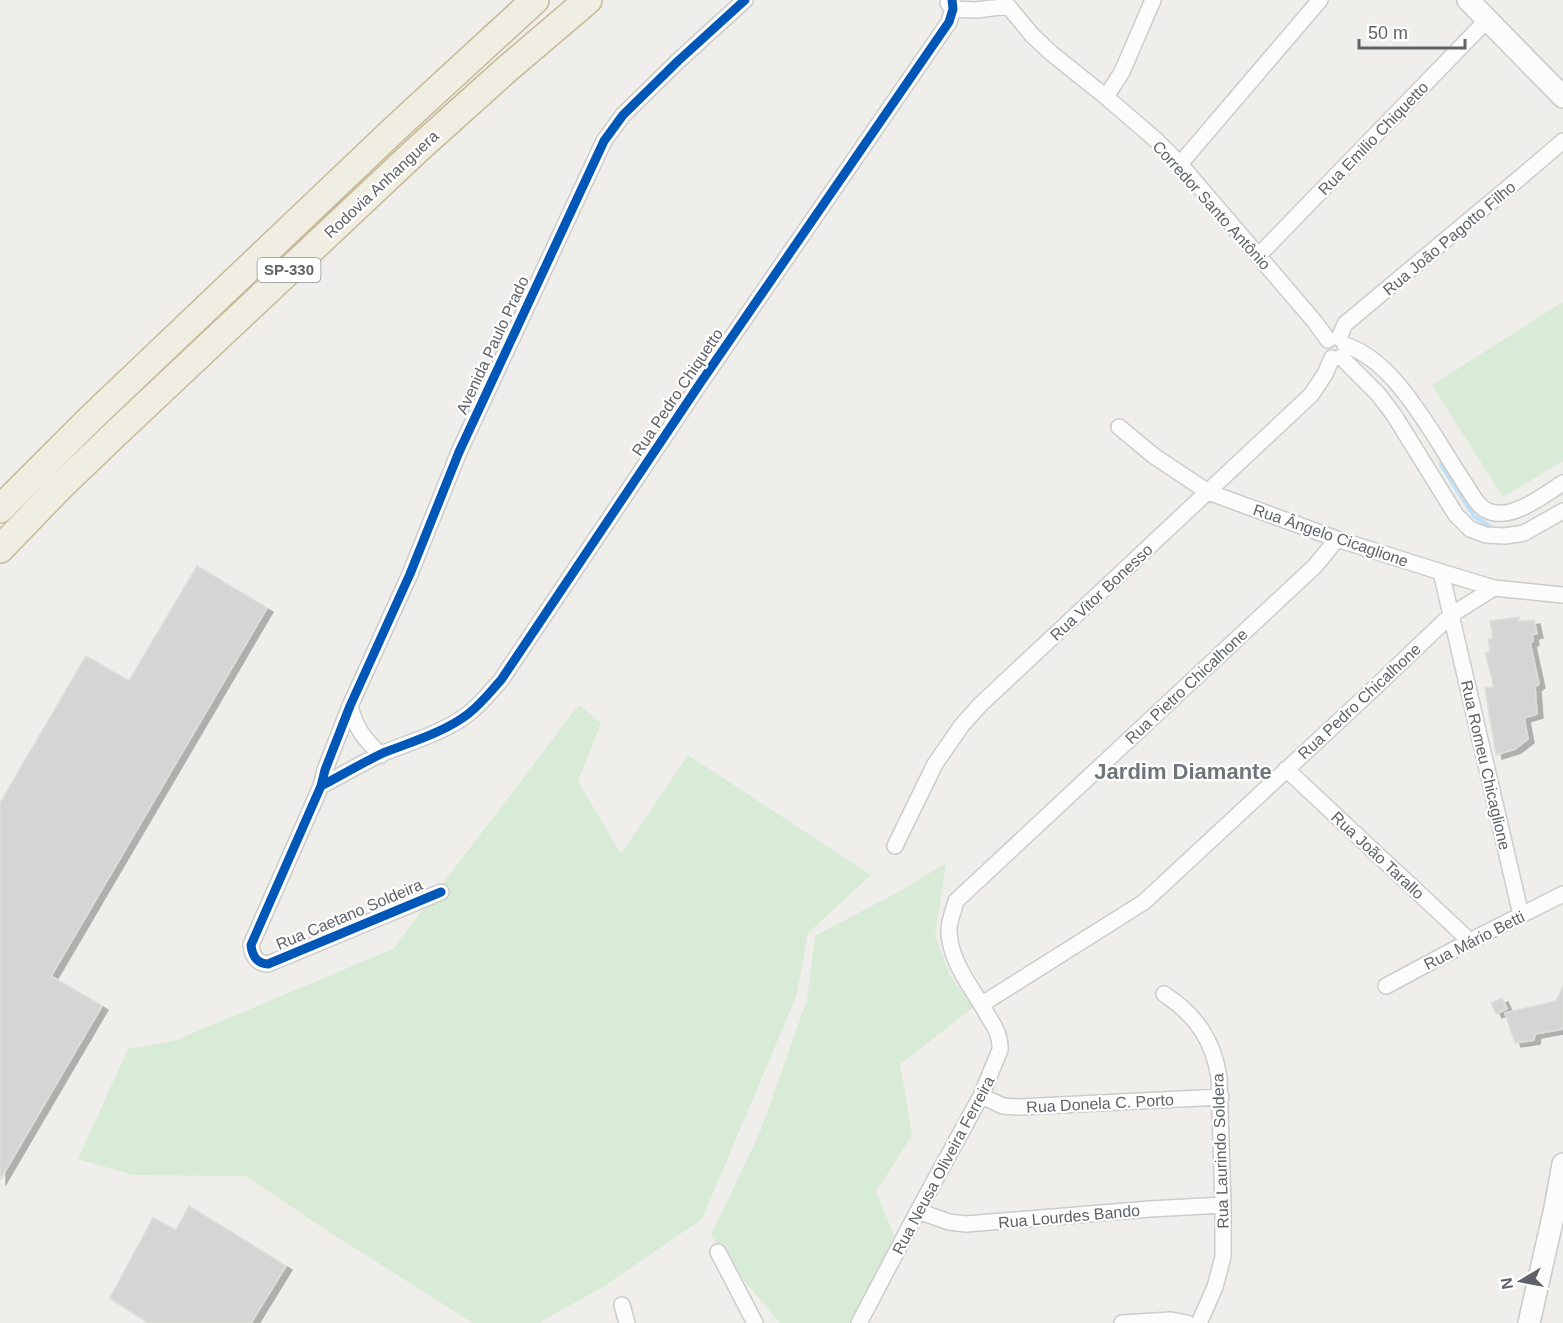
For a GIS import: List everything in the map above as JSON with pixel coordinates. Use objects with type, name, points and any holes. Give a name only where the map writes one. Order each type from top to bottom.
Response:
[{"type":"highway","name":"Rodovia Anhanguera","points":[[0,509],[91,418],[399,125],[535,0]]},
{"type":"highway","name":"Rodovia Anhanguera","points":[[0,549],[119,430],[366,197],[507,69],[588,0]]},
{"type":"street","name":"Avenida Paulo Prado","points":[[268,964],[263,964],[254,957],[250,945],[321,786],[350,706],[410,573],[459,452],[604,141],[622,115],[745,0]]},
{"type":"street","points":[[1106,98],[1122,72],[1153,0]]},
{"type":"street","points":[[1180,164],[1320,0]]},
{"type":"street","points":[[1468,0],[1563,97]]},
{"type":"street","name":"Corredor Santo Antônio","points":[[950,3],[976,10],[1005,3],[1051,53],[1156,140],[1180,164],[1378,394],[1394,415],[1456,515],[1470,529],[1486,535],[1505,536],[1524,533],[1563,511]]},
{"type":"street","name":"Rua Pedro Chiquetto","points":[[321,786],[381,754],[423,737],[467,715],[501,680],[701,382],[949,22],[950,3]]},
{"type":"street","name":"Rua Emilio Chiquetto","points":[[1258,256],[1487,20]]},
{"type":"street","name":"Rua João Pagotto Filho","points":[[1337,348],[1345,324],[1563,141]]},
{"type":"street","name":"Corredor Santo Antônio","points":[[1337,348],[1353,347],[1388,374],[1410,399],[1476,501],[1486,510],[1507,514],[1518,510],[1563,483]]},
{"type":"street","name":"Rua Vitor Bonesso","points":[[896,846],[935,764],[962,725],[981,704],[1311,395],[1322,380],[1337,348]]},
{"type":"street","name":"Rua Ângelo Cicaglione","points":[[1119,427],[1154,456],[1208,492],[1337,539],[1494,588],[1563,596]]},
{"type":"street","name":"Rua Pietro Chicalhone","points":[[982,1004],[954,958],[950,943],[949,926],[956,901],[1315,566],[1337,539]]},
{"type":"street","name":"Rua Romeu Chicaglione","points":[[1441,572],[1521,915]]},
{"type":"street","name":"Rua Pedro Chicalhone","points":[[982,1004],[1144,902],[1451,615],[1494,588]]},
{"type":"street","points":[[350,706],[353,719],[362,736],[381,754]]},
{"type":"street","points":[[333,748],[339,767],[349,772]]},
{"type":"street","name":"Rua João Tarallo","points":[[1286,769],[1470,941]]},
{"type":"street","name":"Rua Caetano Soldeira","points":[[268,964],[441,892]]},
{"type":"street","name":"Rua Mário Betti","points":[[1386,986],[1563,894]]},
{"type":"street","name":"Rua Laurindo Soldera","points":[[1164,994],[1190,1014],[1212,1046],[1221,1098],[1223,1257],[1215,1287],[1199,1323]]},
{"type":"street","name":"Rua Neusa Oliveira Ferreira","points":[[859,1323],[981,1096],[998,1057],[1001,1043],[982,1004]]},
{"type":"street","name":"Rua Donela C. Porto","points":[[981,1096],[1003,1106],[1019,1107],[1221,1098]]},
{"type":"street","points":[[1529,1323],[1561,1186],[1563,1164]]},
{"type":"street","name":"Rua Lourdes Bando","points":[[918,1211],[949,1222],[966,1224],[1223,1205]]},
{"type":"street","points":[[718,1252],[755,1323]]},
{"type":"street","points":[[622,1305],[627,1323]]},
{"type":"street","points":[[1122,1323],[1171,1320],[1187,1323]]},
{"type":"green space","points":[[1563,302],[1563,461],[1503,497],[1432,385]]},
{"type":"green space","points":[[579,705],[601,723],[578,781],[621,854],[688,755],[871,875],[808,933],[796,997],[702,1219],[603,1287],[538,1323],[473,1323],[329,1232],[246,1176],[133,1175],[78,1159],[128,1049],[174,1041],[393,949]]},
{"type":"green space","points":[[946,863],[935,936],[950,976],[974,1007],[900,1064],[912,1135],[876,1192],[899,1247],[853,1323],[780,1323],[745,1282],[711,1235],[760,1132],[807,1000],[815,936],[902,890]]},
{"type":"building","points":[[197,566],[267,608],[51,976],[102,1006],[0,1180],[0,803],[86,656],[129,681]]},
{"type":"building","points":[[1519,617],[1519,622],[1534,620],[1537,634],[1532,635],[1533,641],[1530,643],[1539,684],[1535,687],[1537,714],[1524,718],[1528,739],[1515,749],[1496,755],[1485,688],[1494,687],[1485,653],[1490,651],[1488,639],[1493,638],[1490,621]]},
{"type":"building","points":[[1563,986],[1563,1029],[1535,1034],[1534,1040],[1515,1043],[1505,1013],[1556,1001]]},
{"type":"building","points":[[1502,998],[1507,1009],[1496,1014],[1491,1003]]},
{"type":"building","points":[[189,1206],[286,1266],[251,1323],[149,1323],[110,1298],[153,1218],[176,1230]]},
{"type":"waterway","points":[[1441,464],[1474,516],[1495,530]]},
{"type":"cycle path","points":[[441,892],[268,964],[258,961],[253,952],[251,945],[321,786],[350,706],[410,574],[459,452],[604,141],[623,115],[745,0]]},
{"type":"cycle path","points":[[321,786],[383,753],[449,726],[468,714],[501,680],[701,382],[949,22],[953,9],[952,0]]},
{"type":"district","name":"Jardim Diamante","points":[[1183,771]]}]
